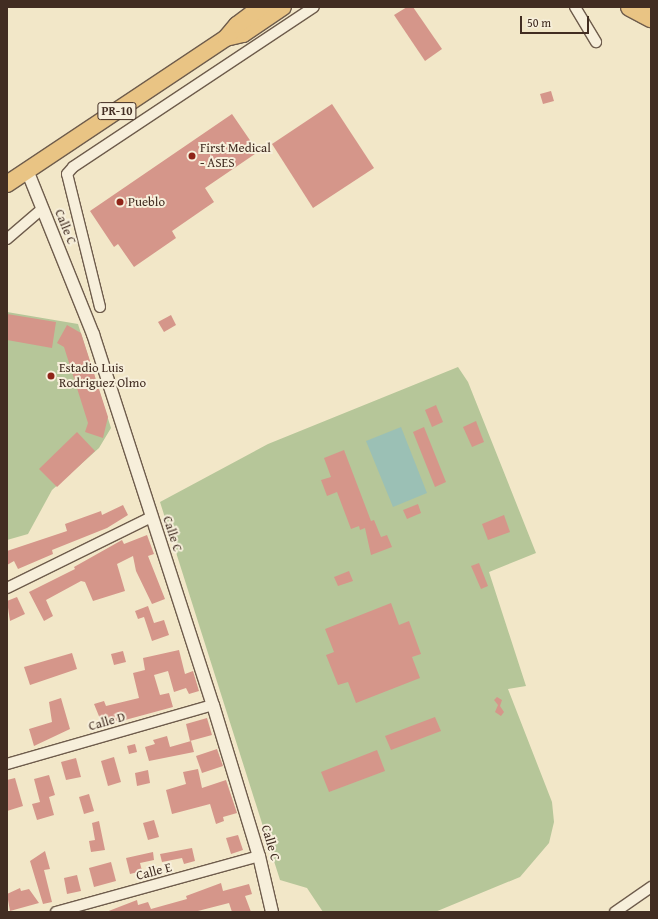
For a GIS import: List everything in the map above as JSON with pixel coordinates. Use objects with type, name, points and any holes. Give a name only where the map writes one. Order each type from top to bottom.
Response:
[{"type":"highway","points":[[630,7],[651,18]]},
{"type":"main road","name":"PR-10","points":[[7,184],[226,38],[237,25],[261,7]]},
{"type":"main road","name":"PR-10","points":[[226,38],[242,34],[283,7]]},
{"type":"street","points":[[100,306],[67,174],[73,167],[314,7]]},
{"type":"street","points":[[575,7],[596,42]]},
{"type":"street","name":"Calle C","points":[[27,170],[93,334],[213,705],[259,856],[272,912]]},
{"type":"street","points":[[7,239],[42,209]]},
{"type":"street","points":[[7,588],[151,517]]},
{"type":"street","name":"Calle D","points":[[7,764],[213,705]]},
{"type":"street","name":"Calle E","points":[[56,912],[259,856]]},
{"type":"street","points":[[615,912],[651,887]]},
{"type":"green space","name":"Estadio Luis Rodriguez Olmo","points":[[7,312],[78,324],[111,428],[99,448],[52,490],[28,534],[7,540]]},
{"type":"green space","points":[[458,367],[468,382],[536,553],[489,572],[526,686],[508,689],[552,802],[554,822],[549,843],[520,877],[435,912],[323,912],[307,888],[280,880],[160,502],[268,444]]},
{"type":"water","points":[[401,427],[427,493],[393,507],[366,441]]},
{"type":"building","points":[[407,7],[413,7],[442,49],[425,61],[394,15]]},
{"type":"building","points":[[551,91],[554,101],[543,104],[540,94]]},
{"type":"building","points":[[332,104],[374,168],[313,208],[272,144]]},
{"type":"building","points":[[232,114],[258,152],[205,188],[214,202],[172,231],[176,238],[134,267],[118,244],[114,247],[90,211]]},
{"type":"building","points":[[7,314],[56,322],[52,348],[7,340]]},
{"type":"building","points":[[171,315],[176,325],[164,332],[158,322]]},
{"type":"building","points":[[67,325],[81,333],[108,417],[103,438],[85,432],[88,423],[64,347],[57,343]]},
{"type":"building","points":[[436,405],[443,422],[432,427],[425,410]]},
{"type":"building","points":[[476,421],[484,442],[472,447],[463,427]]},
{"type":"building","points":[[424,427],[446,482],[435,487],[413,432]]},
{"type":"building","points":[[77,432],[95,451],[57,487],[39,469]]},
{"type":"building","points":[[344,450],[371,521],[374,520],[381,537],[387,535],[392,547],[371,555],[365,528],[360,530],[359,526],[351,529],[337,492],[327,496],[321,480],[331,477],[324,458]]},
{"type":"building","points":[[418,504],[421,513],[407,519],[403,510]]},
{"type":"building","points":[[123,505],[128,515],[107,528],[52,550],[53,554],[18,569],[14,561],[7,565],[7,551],[67,531],[65,524],[101,511],[102,515]]},
{"type":"building","points":[[504,515],[510,532],[488,540],[482,524]]},
{"type":"building","points":[[147,535],[154,554],[148,556],[165,599],[152,604],[136,571],[133,556],[117,564],[125,591],[93,601],[85,582],[81,581],[46,600],[53,616],[44,621],[29,592],[75,569],[74,567],[122,540],[124,544]]},
{"type":"building","points":[[479,563],[488,586],[481,589],[471,566]]},
{"type":"building","points":[[349,571],[353,581],[338,586],[334,577]]},
{"type":"building","points":[[17,597],[25,614],[10,621],[7,601]]},
{"type":"building","points":[[391,603],[399,625],[409,621],[421,654],[412,657],[420,678],[356,703],[348,682],[338,685],[326,655],[334,652],[325,629]]},
{"type":"building","points":[[148,606],[154,623],[164,620],[169,635],[152,641],[144,617],[138,619],[135,611]]},
{"type":"building","points":[[179,650],[185,674],[193,671],[199,691],[189,694],[186,688],[174,692],[168,671],[154,675],[160,695],[169,693],[173,707],[103,726],[94,704],[104,701],[106,706],[139,698],[133,673],[145,670],[143,658]]},
{"type":"building","points":[[123,651],[126,662],[114,665],[111,654]]},
{"type":"building","points":[[72,653],[77,669],[30,685],[24,667]]},
{"type":"building","points":[[497,697],[502,700],[500,706],[504,712],[501,716],[495,712],[498,705],[494,700]]},
{"type":"building","points":[[61,698],[70,729],[34,746],[29,729],[52,722],[49,702]]},
{"type":"building","points":[[435,717],[441,731],[391,750],[385,736]]},
{"type":"building","points":[[207,718],[212,735],[190,741],[186,724]]},
{"type":"building","points":[[167,736],[170,747],[191,741],[194,752],[149,761],[145,747],[155,744],[153,740]]},
{"type":"building","points":[[135,744],[137,752],[129,754],[127,746]]},
{"type":"building","points":[[217,749],[223,766],[202,773],[196,756]]},
{"type":"building","points":[[377,750],[385,771],[329,792],[321,772]]},
{"type":"building","points":[[114,757],[121,782],[108,786],[101,761]]},
{"type":"building","points":[[76,758],[81,777],[66,780],[61,762]]},
{"type":"building","points":[[198,769],[202,788],[226,780],[237,813],[223,817],[224,821],[216,824],[210,804],[172,814],[166,790],[186,784],[183,772]]},
{"type":"building","points":[[148,770],[150,783],[137,786],[135,773]]},
{"type":"building","points":[[49,775],[55,795],[49,797],[54,815],[37,820],[32,804],[40,802],[34,779]]},
{"type":"building","points":[[15,778],[23,806],[7,811],[7,780]]},
{"type":"building","points":[[89,794],[94,811],[84,814],[79,797]]},
{"type":"building","points":[[154,820],[159,837],[148,840],[143,823]]},
{"type":"building","points":[[99,821],[105,850],[91,852],[89,841],[95,840],[92,823]]},
{"type":"building","points":[[238,835],[243,850],[231,854],[226,838]]},
{"type":"building","points":[[192,848],[195,861],[184,864],[182,858],[162,862],[160,854]]},
{"type":"building","points":[[45,851],[50,869],[44,870],[52,902],[43,904],[30,861]]},
{"type":"building","points":[[153,852],[154,860],[140,863],[142,871],[130,874],[126,858]]},
{"type":"building","points":[[111,862],[116,881],[94,887],[89,868]]},
{"type":"building","points":[[77,875],[81,891],[67,894],[64,878]]},
{"type":"building","points":[[221,883],[223,891],[249,884],[252,894],[245,896],[251,912],[232,912],[229,903],[194,912],[106,912],[137,900],[138,905],[148,902],[151,909],[187,899],[186,896]]},
{"type":"building","points":[[20,888],[21,891],[29,889],[39,903],[10,911],[7,894]]},
{"type":"place","name":"First Medical - ASES","points":[[192,156]]},
{"type":"place","name":"Pueblo","points":[[120,202]]},
{"type":"place","name":"Estadio Luis Rodriguez Olmo","points":[[51,376]]}]
